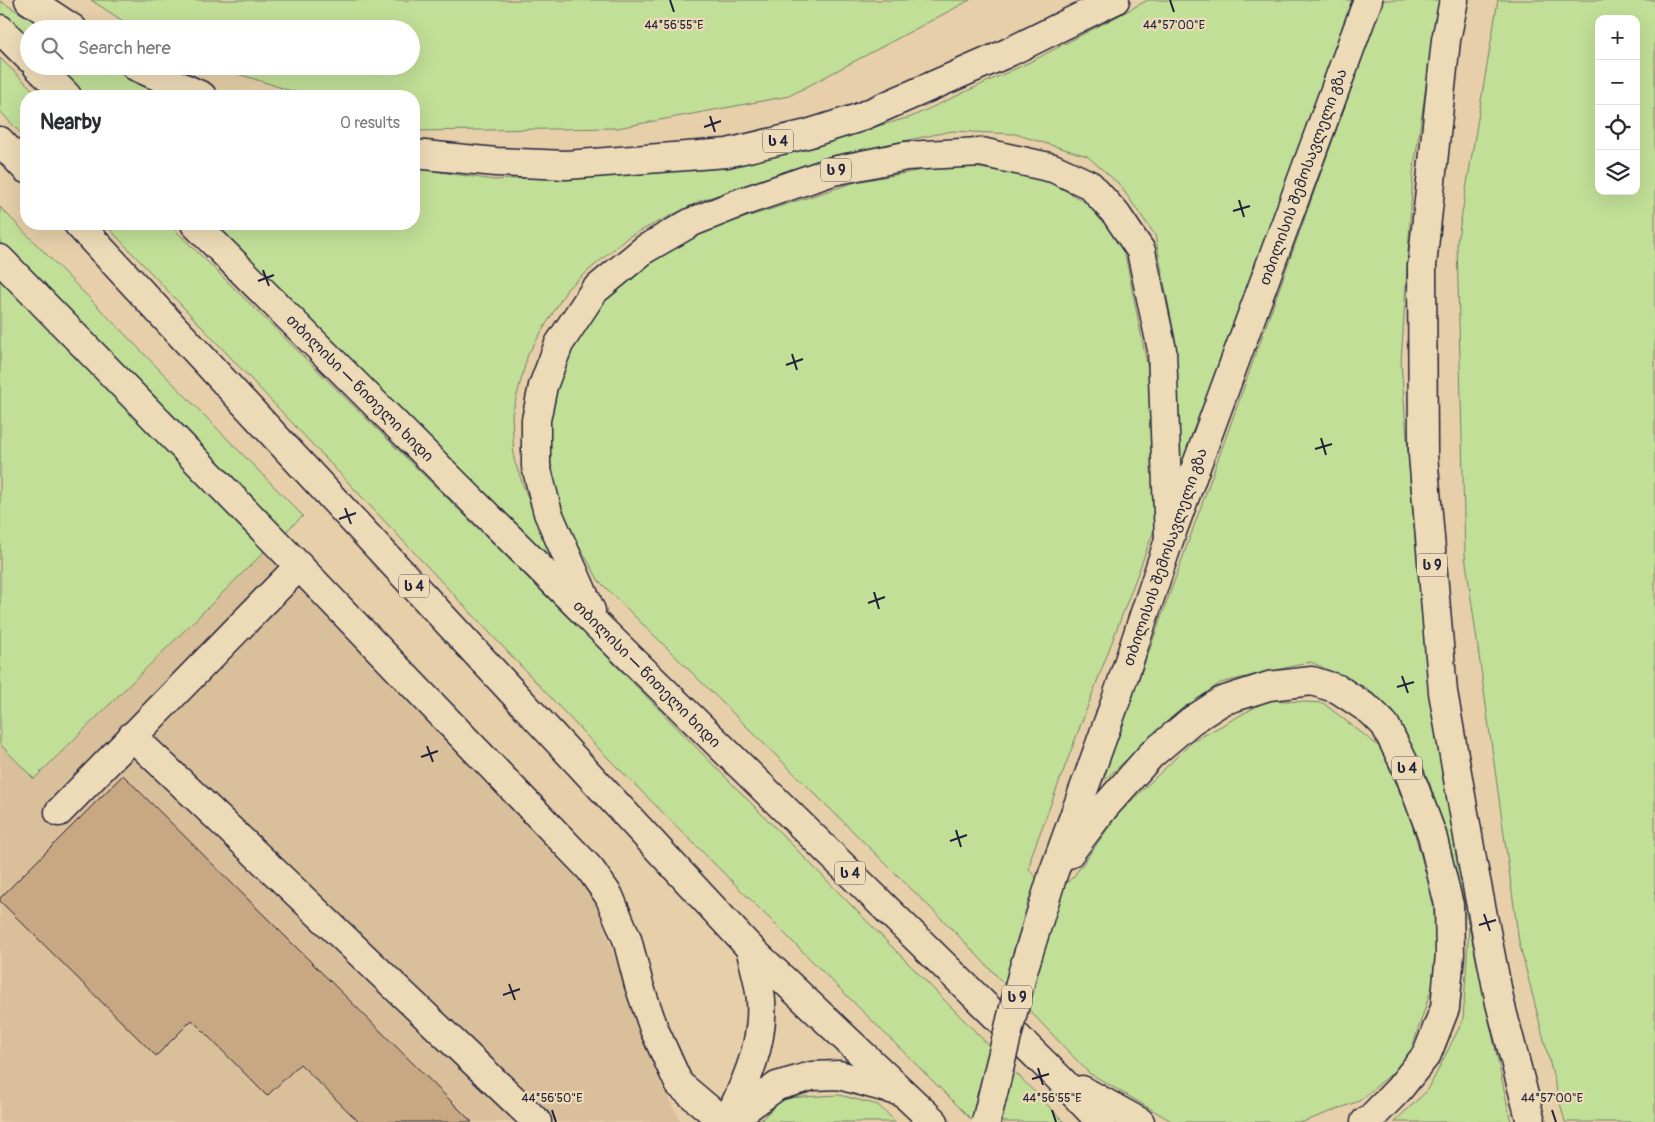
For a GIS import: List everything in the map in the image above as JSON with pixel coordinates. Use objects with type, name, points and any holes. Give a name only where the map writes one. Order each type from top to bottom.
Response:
[{"type":"main road","points":[[29,0],[59,20]]},
{"type":"main road","name":"ს 4","points":[[420,155],[496,162],[566,165],[726,153],[807,134],[858,118],[1003,55],[1115,0]]},
{"type":"main road","name":"თბილისის შემოსავლელი გზა","points":[[986,1122],[1024,971],[1053,874],[1170,540],[1368,0]]},
{"type":"main road","name":"ს 9","points":[[1454,0],[1446,40],[1422,266],[1423,455],[1443,692],[1472,865],[1500,1003],[1531,1122]]},
{"type":"main road","points":[[0,30],[20,49]]},
{"type":"main road","points":[[46,75],[61,90]]},
{"type":"main road","points":[[155,75],[189,90]]},
{"type":"main road","points":[[0,141],[20,163]]},
{"type":"main road","name":"ს 9","points":[[598,626],[548,513],[536,466],[536,420],[543,386],[559,344],[594,291],[645,249],[692,222],[742,202],[833,171],[906,156],[981,152],[1053,168],[1090,185],[1116,214],[1141,251],[1162,350],[1170,540]]},
{"type":"main road","name":"ს 4","points":[[84,230],[750,948],[934,1122]]},
{"type":"main road","name":"თბილისი — წითელი ხიდი","points":[[201,230],[598,626],[1059,1078],[1101,1122]]},
{"type":"main road","points":[[0,259],[590,869],[609,896],[628,939],[639,985],[654,1029],[679,1084],[726,1122]]},
{"type":"main road","points":[[59,812],[298,566]]},
{"type":"main road","name":"ს 4","points":[[1053,874],[1103,809],[1151,755],[1191,721],[1222,702],[1269,686],[1312,681],[1338,689],[1371,711],[1385,725],[1409,773],[1432,835],[1449,905],[1450,954],[1445,1008],[1427,1054],[1400,1089],[1366,1122]]},
{"type":"main road","points":[[132,736],[537,1122]]},
{"type":"main road","points":[[726,1122],[748,1078],[760,1032],[761,1001],[750,948]]},
{"type":"main road","points":[[726,1122],[777,1086],[812,1076],[839,1074],[902,1092]]},
{"type":"main road","name":"ს 4","points":[[1059,1078],[1140,1122]]},
{"type":"shaded area","points":[[272,544],[593,897],[661,1085],[681,1122],[0,1122],[0,744],[34,779]]},
{"type":"green space","points":[[91,0],[970,0],[789,96],[617,128],[420,131],[420,90],[288,90],[242,75],[420,75],[420,20],[121,20]]},
{"type":"green space","points":[[1148,0],[1352,0],[1180,477],[1176,344],[1155,235],[1119,184],[1087,156],[1015,134],[952,131],[831,156],[700,201],[628,237],[568,288],[528,354],[512,414],[514,460],[532,509],[555,562],[218,230],[420,230],[420,169],[494,180],[733,166],[911,117],[1032,61]]},
{"type":"green space","points":[[1383,0],[1439,0],[1413,174],[1401,363],[1415,537],[1469,926],[1430,784],[1393,711],[1365,687],[1311,662],[1220,683],[1176,715],[1102,782]]},
{"type":"green space","points":[[1498,0],[1655,0],[1655,1122],[1565,1122],[1519,942],[1465,555],[1457,243]]},
{"type":"green space","points":[[0,1],[32,20],[20,20],[20,34],[0,15]]},
{"type":"green space","points":[[0,58],[33,90],[20,90],[20,133],[0,111]]},
{"type":"green space","points":[[61,75],[125,75],[154,90],[77,90]]},
{"type":"green space","points":[[955,164],[1043,178],[1108,215],[1126,259],[1148,369],[1156,525],[1032,854],[1029,869],[1038,880],[1061,889],[1074,876],[1119,813],[1192,742],[1268,700],[1323,703],[1381,748],[1410,817],[1433,898],[1438,969],[1408,1060],[1359,1101],[1303,1122],[1173,1122],[1089,1073],[955,932],[599,581],[557,506],[546,451],[550,403],[572,343],[622,278],[700,232],[856,182]]},
{"type":"green space","points":[[0,207],[20,227],[20,230],[23,230],[303,516],[272,544],[34,779],[0,744]]},
{"type":"green space","points":[[111,230],[175,230],[585,634],[1064,1122],[974,1122],[600,750]]},
{"type":"green space","points":[[1469,926],[1511,1122],[1394,1122],[1428,1090],[1463,1020]]},
{"type":"green space","points":[[839,1095],[878,1105],[896,1122],[763,1122],[762,1119],[784,1098]]},
{"type":"building","points":[[123,775],[472,1122],[359,1122],[300,1064],[267,1096],[192,1020],[156,1056],[0,901],[0,898]]}]
